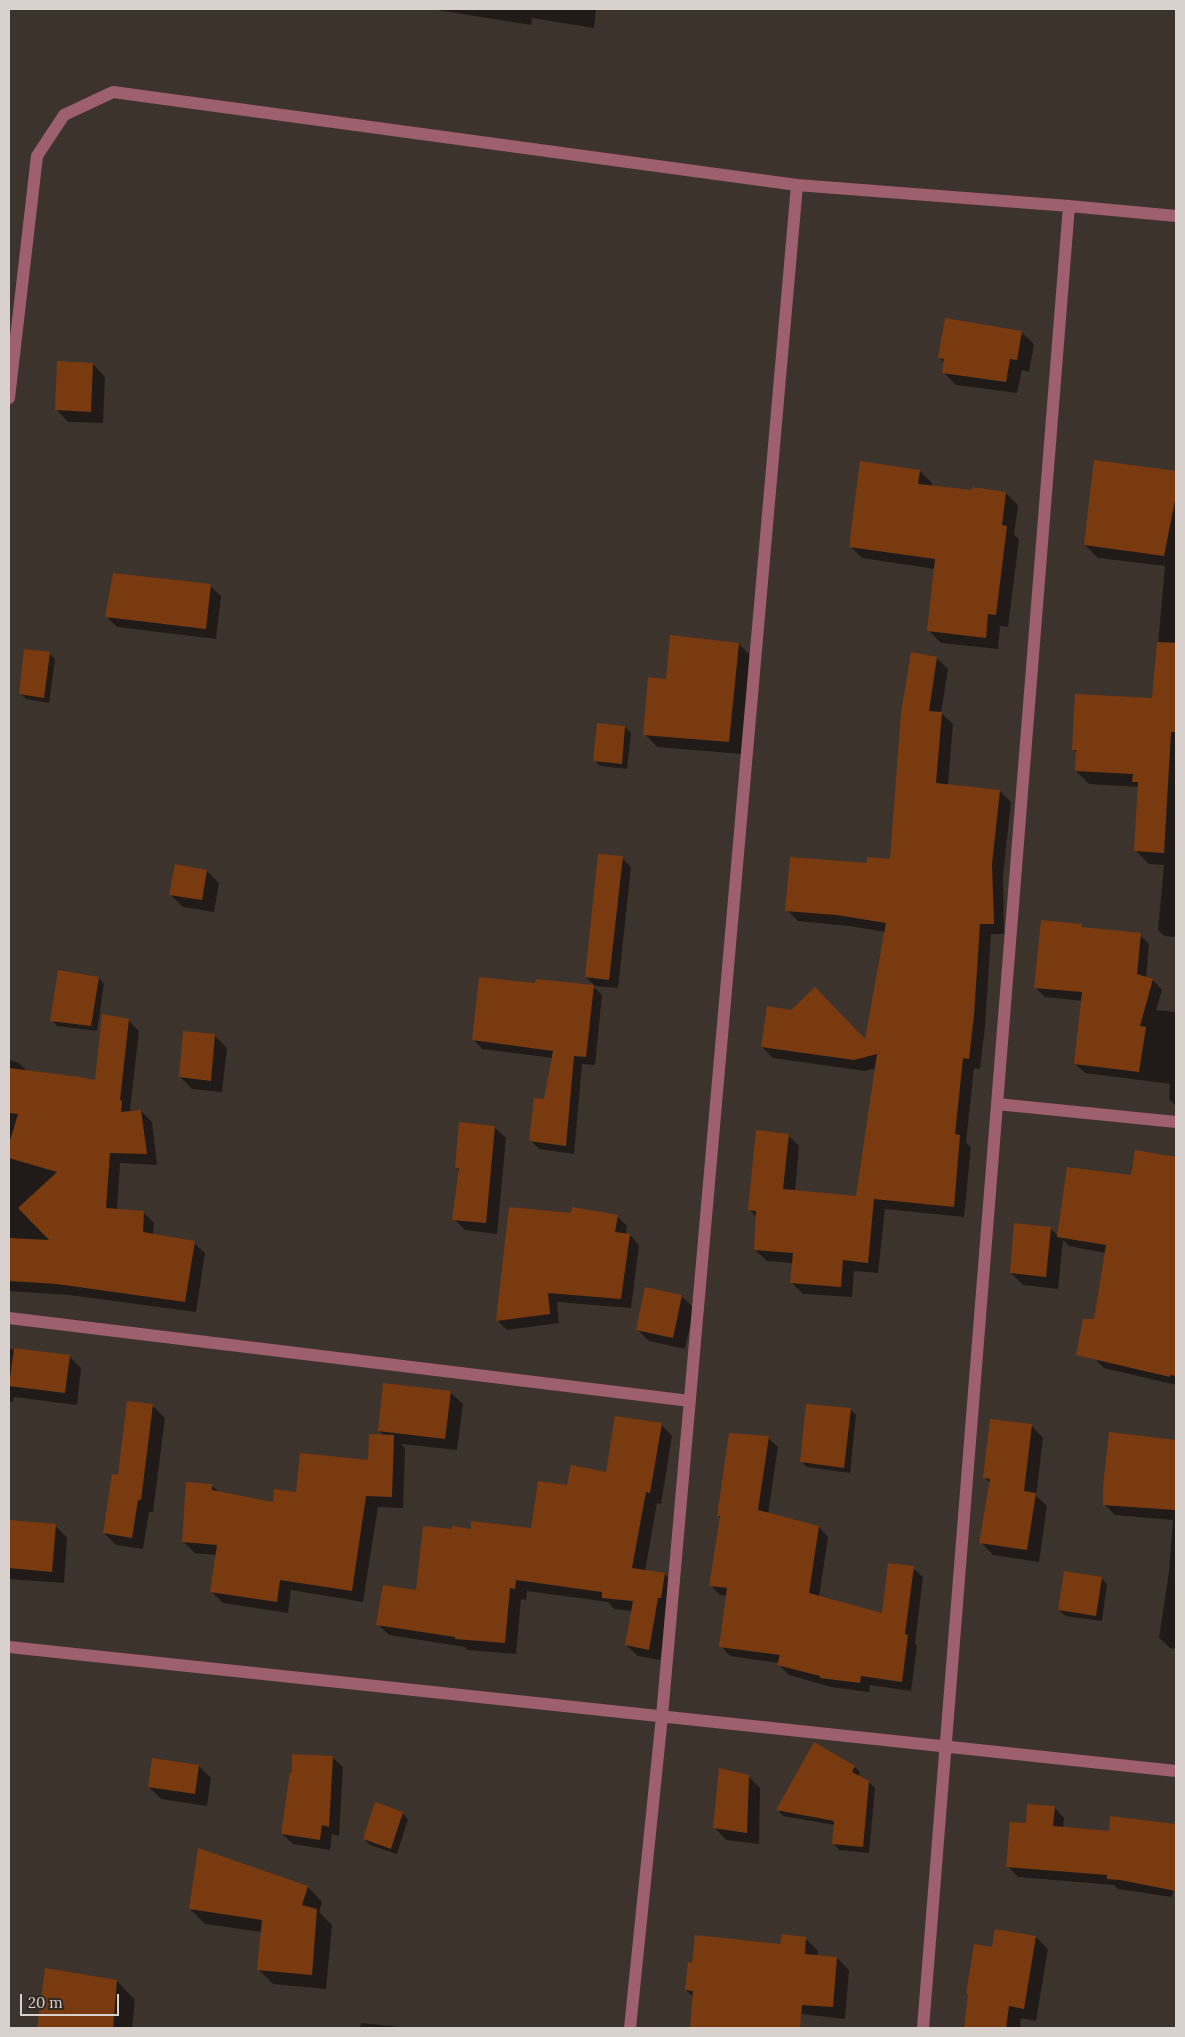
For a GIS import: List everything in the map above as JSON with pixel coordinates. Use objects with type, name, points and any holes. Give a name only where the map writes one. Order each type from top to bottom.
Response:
[{"type":"street","points":[[9,398],[37,156],[64,115],[113,92],[797,185],[1176,216]]},
{"type":"street","points":[[630,2028],[662,1716],[797,185]]},
{"type":"street","points":[[923,2028],[1069,206]]},
{"type":"street","points":[[997,1104],[1176,1122]]},
{"type":"street","points":[[9,1318],[690,1401]]},
{"type":"street","points":[[9,1647],[1176,1771]]},
{"type":"building","points":[[945,318],[1022,331],[1017,360],[1010,359],[1006,382],[942,373],[944,359],[938,358]]},
{"type":"building","points":[[57,361],[93,363],[91,412],[55,410]]},
{"type":"building","points":[[1094,460],[1176,471],[1176,495],[1164,556],[1084,545]]},
{"type":"building","points":[[860,461],[920,470],[918,484],[972,490],[972,487],[1006,492],[1002,525],[1007,526],[996,615],[988,614],[986,638],[927,631],[935,559],[849,547]]},
{"type":"building","points":[[113,573],[211,584],[206,629],[105,617]]},
{"type":"building","points":[[670,635],[739,643],[729,742],[643,735],[648,677],[666,679]]},
{"type":"building","points":[[1157,642],[1176,643],[1176,732],[1171,732],[1164,853],[1134,851],[1138,782],[1132,782],[1133,774],[1075,771],[1076,750],[1072,750],[1075,694],[1152,698]]},
{"type":"building","points":[[24,649],[50,652],[44,698],[19,694]]},
{"type":"building","points":[[911,652],[937,657],[929,711],[942,712],[936,783],[1000,790],[992,864],[994,924],[980,924],[969,1059],[963,1058],[955,1134],[960,1135],[954,1207],[874,1199],[868,1263],[843,1260],[841,1287],[790,1283],[793,1253],[754,1250],[756,1211],[748,1210],[756,1130],[789,1134],[783,1189],[856,1196],[877,1054],[854,1060],[761,1047],[767,1006],[791,1010],[815,987],[865,1039],[886,923],[837,915],[785,911],[790,857],[867,863],[867,857],[890,859],[901,713]]},
{"type":"building","points":[[597,723],[625,726],[622,764],[593,761]]},
{"type":"building","points":[[598,854],[623,856],[609,980],[585,977]]},
{"type":"building","points":[[175,864],[207,870],[202,900],[169,895]]},
{"type":"building","points":[[1041,920],[1082,924],[1082,927],[1141,933],[1137,974],[1153,979],[1140,1026],[1146,1027],[1139,1072],[1074,1064],[1082,992],[1034,988]]},
{"type":"building","points":[[58,970],[99,977],[91,1026],[50,1021]]},
{"type":"building","points":[[479,977],[535,983],[536,979],[594,985],[586,1057],[574,1056],[566,1146],[529,1141],[534,1098],[544,1099],[553,1051],[472,1040]]},
{"type":"building","points":[[102,1014],[129,1019],[120,1100],[122,1101],[121,1112],[141,1110],[147,1154],[110,1153],[106,1208],[144,1211],[143,1232],[195,1241],[185,1302],[57,1284],[9,1281],[9,1238],[49,1240],[18,1208],[57,1172],[9,1158],[9,1144],[18,1114],[9,1113],[9,1068],[95,1080]]},
{"type":"building","points":[[183,1031],[215,1034],[211,1081],[179,1077]]},
{"type":"building","points":[[459,1122],[495,1126],[486,1223],[452,1220],[459,1168],[455,1168]]},
{"type":"building","points":[[1135,1150],[1176,1157],[1176,1376],[1170,1375],[1170,1377],[1076,1355],[1083,1319],[1094,1319],[1106,1245],[1057,1237],[1067,1167],[1131,1175]]},
{"type":"building","points":[[509,1207],[571,1213],[572,1207],[618,1215],[615,1232],[630,1234],[621,1299],[548,1293],[550,1314],[496,1321]]},
{"type":"building","points":[[1014,1223],[1051,1227],[1046,1277],[1010,1273]]},
{"type":"building","points":[[645,1287],[682,1295],[673,1338],[636,1330]]},
{"type":"building","points":[[14,1348],[70,1355],[65,1393],[9,1386]]},
{"type":"building","points":[[383,1383],[451,1391],[445,1439],[378,1431]]},
{"type":"building","points":[[127,1401],[153,1404],[141,1500],[138,1500],[132,1538],[103,1533],[112,1474],[118,1475]]},
{"type":"building","points":[[806,1404],[851,1408],[844,1468],[800,1462]]},
{"type":"building","points":[[615,1416],[662,1423],[650,1493],[646,1492],[632,1568],[665,1573],[661,1598],[658,1598],[649,1650],[625,1645],[633,1601],[602,1598],[602,1592],[516,1580],[515,1589],[510,1588],[505,1643],[455,1639],[455,1637],[376,1625],[383,1585],[416,1590],[423,1526],[452,1529],[452,1526],[471,1529],[471,1521],[531,1528],[538,1481],[567,1485],[571,1465],[606,1472]]},
{"type":"building","points":[[990,1419],[1032,1424],[1024,1491],[1036,1493],[1027,1550],[979,1543],[990,1479],[983,1478]]},
{"type":"building","points":[[1109,1432],[1176,1440],[1175,1510],[1103,1505]]},
{"type":"building","points":[[729,1433],[769,1436],[758,1510],[819,1526],[809,1593],[882,1613],[888,1563],[914,1566],[905,1634],[908,1635],[902,1682],[861,1676],[860,1683],[820,1678],[820,1676],[777,1665],[780,1655],[719,1647],[727,1588],[709,1586],[720,1516],[717,1516]]},
{"type":"building","points":[[369,1434],[394,1435],[392,1497],[366,1496],[352,1591],[280,1580],[277,1602],[210,1592],[217,1545],[182,1542],[186,1482],[212,1484],[212,1490],[273,1502],[274,1489],[296,1492],[300,1453],[368,1460]]},
{"type":"building","points":[[9,1520],[56,1524],[52,1572],[9,1568]]},
{"type":"building","points":[[1064,1571],[1102,1577],[1096,1616],[1058,1610]]},
{"type":"building","points":[[814,1742],[855,1766],[852,1772],[869,1781],[863,1847],[832,1844],[834,1821],[776,1810]]},
{"type":"building","points":[[292,1754],[333,1756],[329,1827],[322,1825],[320,1840],[281,1834],[290,1772],[292,1773]]},
{"type":"building","points":[[152,1758],[199,1765],[195,1794],[148,1787]]},
{"type":"building","points":[[719,1768],[749,1775],[747,1833],[713,1828]]},
{"type":"building","points":[[375,1802],[403,1812],[391,1849],[363,1839]]},
{"type":"building","points":[[1027,1804],[1055,1806],[1053,1826],[1109,1831],[1110,1816],[1176,1824],[1176,1891],[1107,1879],[1107,1875],[1006,1867],[1010,1822],[1026,1823]]},
{"type":"building","points":[[198,1848],[308,1886],[302,1905],[317,1909],[312,1975],[257,1970],[262,1920],[189,1909]]},
{"type":"building","points":[[995,1929],[1036,1936],[1024,2009],[1009,2006],[1006,2028],[964,2028],[968,1994],[966,1994],[974,1944],[992,1947]]},
{"type":"building","points":[[782,1934],[806,1937],[805,1954],[837,1957],[833,2007],[802,2005],[800,2028],[690,2028],[693,1991],[685,1990],[688,1962],[692,1963],[695,1935],[780,1944]]},
{"type":"building","points":[[45,1968],[117,1980],[113,2028],[37,2028]]}]
